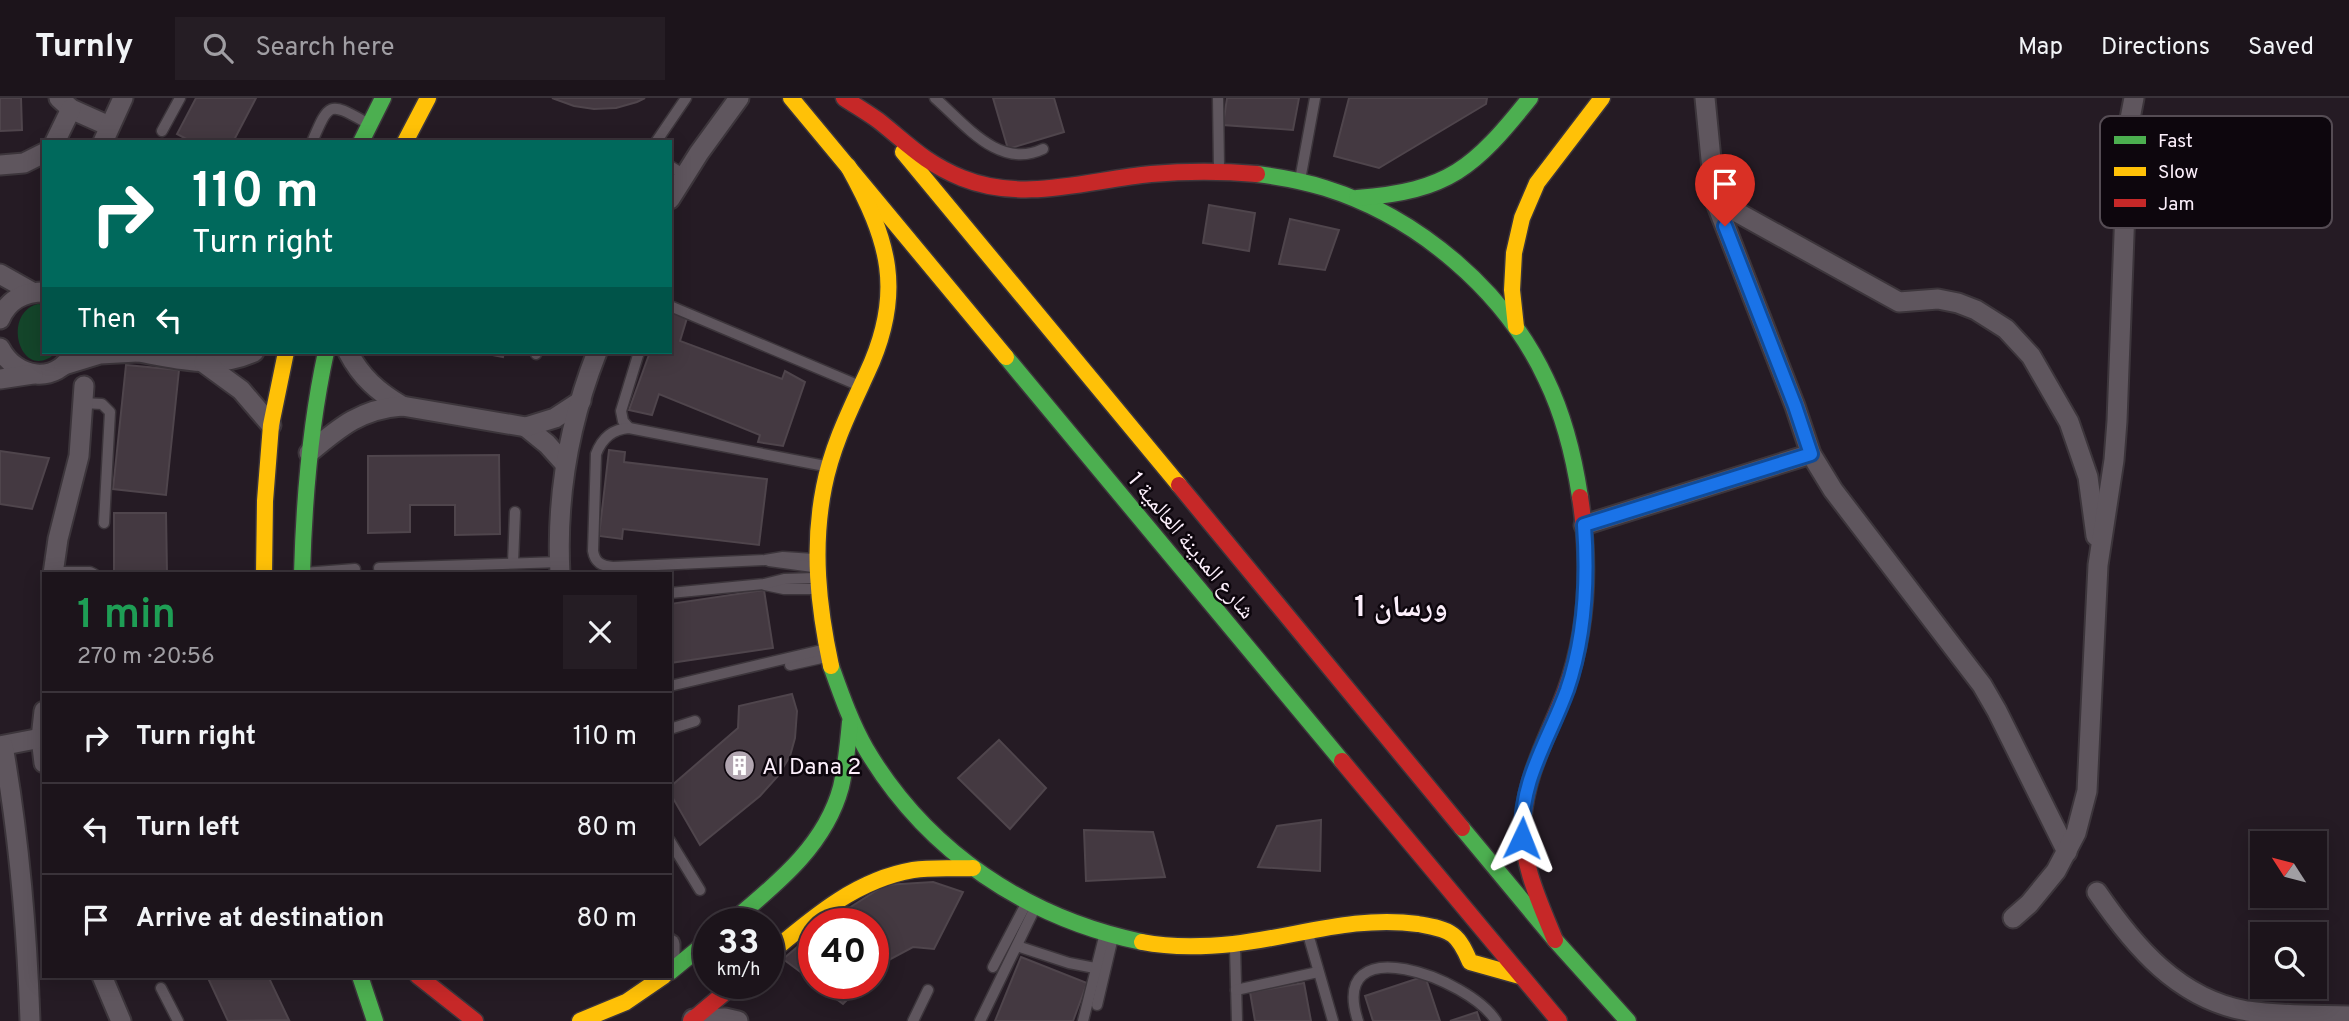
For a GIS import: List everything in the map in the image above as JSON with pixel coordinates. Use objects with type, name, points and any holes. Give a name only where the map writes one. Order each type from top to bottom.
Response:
[{"type":"street","points":[[56,140],[65,104],[106,134],[123,98]]},
{"type":"street","points":[[362,140],[383,98]]},
{"type":"street","points":[[406,140],[428,98]]},
{"type":"street","points":[[672,192],[678,170],[739,98]]},
{"type":"street","name":"شارع المدينة العالمية 1","points":[[791,98],[1559,1021]]},
{"type":"street","points":[[844,98],[876,119],[918,154],[955,174],[992,187],[1046,189],[1155,173],[1219,171],[1300,180],[1354,198],[1385,213],[1442,252],[1469,275],[1516,327],[1547,377],[1568,431],[1580,488],[1584,525],[1586,586],[1576,654],[1567,687],[1532,771],[1522,810],[1522,838],[1530,876],[1555,940]]},
{"type":"street","name":"شارع المدينة العالمية 1","points":[[861,98],[1555,940],[1628,1021]]},
{"type":"street","points":[[1354,198],[1399,195],[1422,189],[1462,170],[1497,140],[1531,98]]},
{"type":"street","points":[[1516,327],[1512,290],[1514,253],[1522,218],[1537,183],[1602,98]]},
{"type":"street","points":[[1705,98],[1715,201],[1811,454],[1833,490],[1982,685],[2067,852]]},
{"type":"street","points":[[2131,116],[2134,98]]},
{"type":"street","points":[[0,165],[24,163],[42,154]]},
{"type":"street","points":[[848,166],[874,214],[884,241],[890,297],[877,352],[836,442],[829,467],[819,520],[817,573],[828,653],[850,722],[888,783],[911,811],[936,837],[996,886],[1070,924],[1109,935],[1151,944],[1235,944],[1350,921],[1404,921],[1430,926],[1455,936],[1470,962],[1520,976]]},
{"type":"street","points":[[1715,201],[1899,302],[1938,299],[1958,303],[1992,318],[2019,341],[2055,396],[2080,449],[2088,477],[2098,565]]},
{"type":"street","points":[[2013,918],[2043,888],[2067,852],[2087,791],[2098,565],[2114,460],[2124,228]]},
{"type":"street","points":[[0,274],[38,292]]},
{"type":"street","points":[[0,319],[11,302],[38,292]]},
{"type":"street","points":[[0,348],[12,365],[34,374]]},
{"type":"street","points":[[0,379],[54,371],[69,358],[100,354]]},
{"type":"street","points":[[150,354],[204,363],[230,360],[248,354]]},
{"type":"street","points":[[264,572],[265,501],[271,425],[286,354]]},
{"type":"street","points":[[302,572],[309,453],[313,416],[326,354]]},
{"type":"street","points":[[349,354],[374,388],[402,406]]},
{"type":"street","points":[[560,568],[560,513],[565,464],[596,354]]},
{"type":"street","points":[[204,363],[241,390],[271,425]]},
{"type":"street","points":[[54,572],[58,539],[75,474],[83,395]]},
{"type":"street","points":[[309,453],[343,425],[384,407],[402,406],[526,427],[555,418],[581,401]]},
{"type":"street","points":[[526,427],[547,444],[565,464]]},
{"type":"street","points":[[1584,525],[1811,454]]},
{"type":"street","points":[[747,908],[796,866],[816,841],[831,814],[849,753],[850,722]]},
{"type":"street","points":[[30,1021],[21,869],[12,798],[1,746],[42,727]]},
{"type":"street","points":[[784,943],[853,890],[883,877],[914,870],[973,869]]},
{"type":"street","points":[[2097,892],[2122,928],[2148,957],[2179,983],[2212,1001],[2246,1010],[2349,1016]]},
{"type":"street","points":[[672,970],[693,953]]},
{"type":"street","points":[[103,978],[121,1021]]},
{"type":"street","points":[[361,978],[375,1021]]},
{"type":"street","points":[[421,978],[475,1021]]},
{"type":"street","points":[[580,1021],[626,1002],[661,978]]},
{"type":"street","points":[[691,1020],[717,999]]},
{"type":"street","points":[[691,1020],[709,1017],[738,1021]]},
{"type":"lane","points":[[162,131],[180,98]]},
{"type":"lane","points":[[657,140],[686,98]]},
{"type":"lane","points":[[935,98],[999,152],[1018,156],[1043,149]]},
{"type":"lane","points":[[1218,98],[1219,171]]},
{"type":"lane","points":[[1300,180],[1315,98]]},
{"type":"lane","points":[[313,140],[325,112],[332,107],[341,108],[370,124]]},
{"type":"lane","points":[[672,307],[861,387]]},
{"type":"lane","points":[[629,428],[622,421],[621,411],[638,354]]},
{"type":"lane","points":[[83,395],[102,404],[110,412],[104,523]]},
{"type":"lane","points":[[817,573],[783,557],[613,567],[602,565],[597,562],[593,551],[596,454],[608,435],[629,428],[829,467]]},
{"type":"lane","points":[[513,563],[515,512]]},
{"type":"lane","points":[[379,568],[513,563],[560,568]]},
{"type":"lane","points":[[323,572],[355,569]]},
{"type":"lane","points":[[672,593],[764,584],[817,573]]},
{"type":"lane","points":[[779,667],[828,653]]},
{"type":"lane","points":[[672,686],[828,653]]},
{"type":"lane","points":[[672,728],[695,721]]},
{"type":"lane","points":[[672,844],[700,890]]},
{"type":"lane","points":[[980,1021],[1017,946],[1031,906]]},
{"type":"lane","points":[[993,967],[1031,906]]},
{"type":"lane","points":[[1307,930],[1333,1021]]},
{"type":"lane","points":[[1083,1021],[1096,968],[1109,935]]},
{"type":"lane","points":[[1097,1005],[1109,935]]},
{"type":"lane","points":[[1235,944],[1237,1021]]},
{"type":"lane","points":[[1017,946],[1069,963],[1096,968]]},
{"type":"lane","points":[[1358,1021],[1353,992],[1359,979],[1373,970],[1399,968],[1428,974],[1442,981],[1480,1003],[1496,1021]]},
{"type":"lane","points":[[1236,990],[1318,972]]},
{"type":"lane","points":[[161,988],[178,1021]]},
{"type":"lane","points":[[913,1021],[929,990]]},
{"type":"green space","points":[[42,305],[42,354],[54,354],[44,360],[34,360],[25,354],[20,344],[20,320],[26,310]]},
{"type":"building","points":[[0,98],[21,98],[22,130],[0,131]]},
{"type":"building","points":[[196,98],[256,98],[234,140],[188,140],[177,134]]},
{"type":"building","points":[[552,98],[645,98],[616,108],[594,109],[574,106]]},
{"type":"building","points":[[993,98],[1054,98],[1064,132],[1008,149]]},
{"type":"building","points":[[1227,98],[1299,98],[1293,130],[1223,125]]},
{"type":"building","points":[[1349,98],[1487,98],[1486,104],[1379,168],[1334,156]]},
{"type":"building","points":[[1209,205],[1255,213],[1249,251],[1203,243]]},
{"type":"building","points":[[1290,219],[1339,230],[1325,270],[1279,264]]},
{"type":"building","points":[[672,312],[687,318],[680,341],[782,379],[785,371],[805,382],[783,446],[758,442],[760,435],[659,394],[652,415],[629,410],[649,354],[672,354]]},
{"type":"building","points":[[126,365],[179,370],[166,495],[113,489]]},
{"type":"building","points":[[609,450],[625,452],[624,462],[767,479],[759,545],[623,529],[622,539],[599,536]]},
{"type":"building","points":[[0,451],[49,458],[32,509],[0,504]]},
{"type":"building","points":[[499,455],[500,534],[455,535],[455,505],[410,505],[410,532],[368,533],[368,456]]},
{"type":"building","points":[[114,513],[166,513],[167,572],[114,572]]},
{"type":"building","points":[[764,590],[773,648],[672,663],[672,604]]},
{"type":"building","name":"Al Dana 2","points":[[792,694],[797,711],[795,738],[790,756],[778,776],[760,796],[700,845],[672,796],[672,785],[738,728],[739,706]]},
{"type":"building","points":[[999,740],[1046,788],[1010,829],[958,778]]},
{"type":"building","points":[[1321,820],[1320,871],[1258,867],[1277,826]]},
{"type":"building","points":[[1084,830],[1153,832],[1165,877],[1086,881]]},
{"type":"building","points":[[933,882],[963,892],[934,949],[913,947],[889,960],[889,908],[849,908],[885,885]]},
{"type":"building","points":[[798,946],[798,970],[784,960]]},
{"type":"building","points":[[1021,957],[1087,983],[1073,1021],[995,1021]]},
{"type":"building","points":[[1425,976],[1440,1021],[1373,1021],[1365,996]]},
{"type":"building","points":[[208,978],[269,978],[289,1020],[228,1021]]},
{"type":"building","points":[[1304,983],[1311,1021],[1255,1021],[1250,992]]},
{"type":"building","points":[[1477,1012],[1480,1021],[1450,1021]]},
{"type":"traffic: fast","points":[[362,140],[383,98]]},
{"type":"traffic: fast","points":[[1357,198],[1415,189],[1457,172],[1492,142],[1530,98]]},
{"type":"traffic: fast","points":[[1257,174],[1325,188],[1360,201],[1425,238],[1455,261],[1483,288],[1529,347],[1546,379],[1568,437],[1580,497]]},
{"type":"traffic: fast","points":[[302,572],[309,462],[326,354]]},
{"type":"traffic: fast","points":[[1006,357],[1342,761]]},
{"type":"traffic: fast","points":[[831,666],[851,719],[866,749],[891,786],[919,819],[950,849],[1020,898],[1100,931],[1142,942]]},
{"type":"traffic: fast","points":[[748,908],[796,864],[823,828],[841,787],[850,722]]},
{"type":"traffic: fast","points":[[1462,828],[1555,940],[1628,1021]]},
{"type":"traffic: fast","points":[[672,970],[693,953]]},
{"type":"traffic: fast","points":[[361,978],[375,1021]]},
{"type":"traffic: slow","points":[[406,140],[428,98]]},
{"type":"traffic: slow","points":[[791,98],[1006,357]]},
{"type":"traffic: slow","points":[[1516,327],[1512,290],[1514,253],[1522,218],[1537,183],[1602,98]]},
{"type":"traffic: slow","points":[[903,152],[1179,485]]},
{"type":"traffic: slow","points":[[831,666],[818,576],[820,509],[827,472],[837,443],[879,344],[886,317],[888,291],[882,243],[874,218],[848,166]]},
{"type":"traffic: slow","points":[[264,572],[265,501],[271,425],[286,354]]},
{"type":"traffic: slow","points":[[784,942],[835,903],[872,882],[913,870],[973,868]]},
{"type":"traffic: slow","points":[[1142,942],[1210,946],[1371,922],[1418,924],[1441,929],[1453,935],[1470,962],[1520,976]]},
{"type":"traffic: slow","points":[[580,1021],[626,1002],[661,978]]},
{"type":"traffic: jam","points":[[844,98],[938,166],[962,178],[985,185],[1032,189],[1164,173],[1257,174]]},
{"type":"traffic: jam","points":[[1179,485],[1462,828]]},
{"type":"traffic: jam","points":[[1555,940],[1528,868],[1523,823],[1528,788],[1565,692],[1578,644],[1586,570],[1580,497]]},
{"type":"traffic: jam","points":[[1342,761],[1559,1021]]},
{"type":"traffic: jam","points":[[421,978],[475,1021]]},
{"type":"traffic: jam","points":[[691,1021],[717,999]]},
{"type":"place","name":"Al Dana 2","points":[[739,766]]},
{"type":"district","name":"ورسان 1","points":[[1401,606]]},
{"type":"route","points":[[1522,838],[1522,810],[1526,791],[1567,687],[1583,620],[1586,586],[1584,525],[1811,454],[1725,226]]}]
